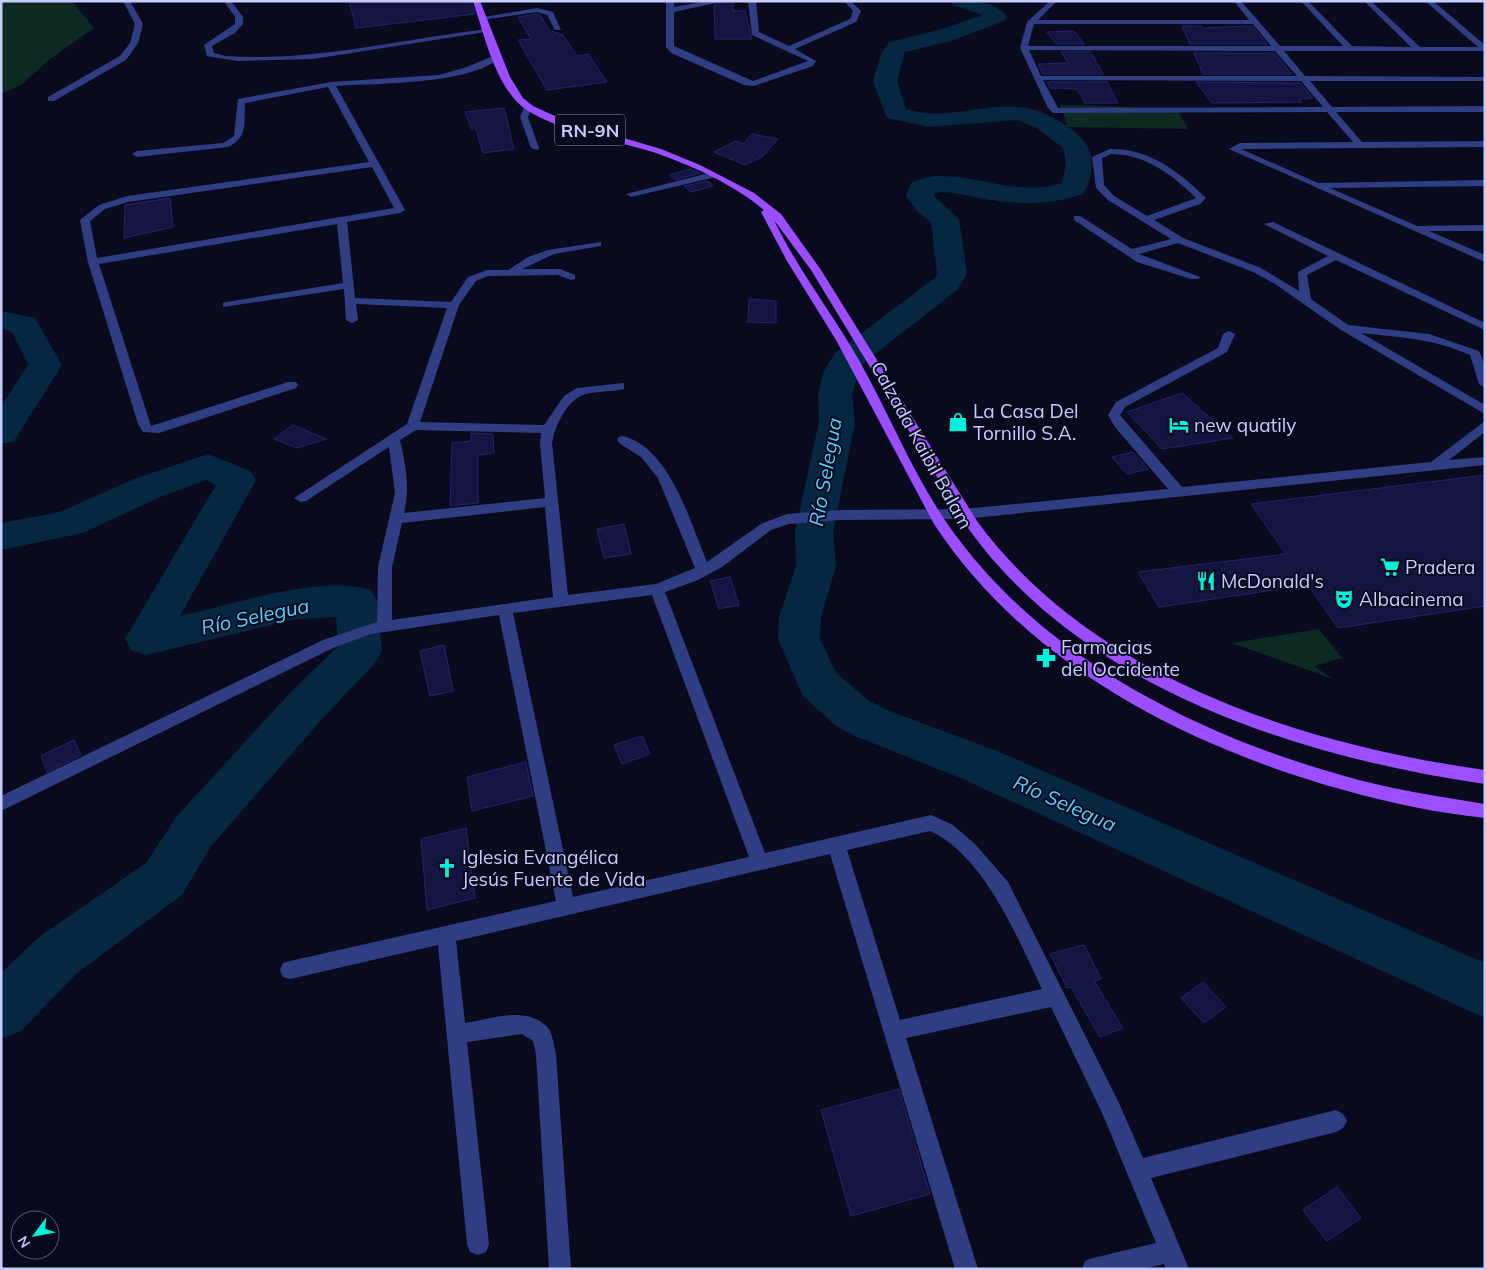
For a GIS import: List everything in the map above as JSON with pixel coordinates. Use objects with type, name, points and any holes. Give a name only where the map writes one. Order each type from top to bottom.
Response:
[{"type":"main road","name":"Calzada Kaibil Balam","points":[[476,1],[496,58],[520,101],[528,107],[562,121],[660,152],[713,175],[761,202],[792,234],[878,368],[964,514],[993,551],[1042,600],[1088,635],[1141,668],[1185,692],[1264,726],[1341,751],[1397,764],[1485,777]]},
{"type":"main road","name":"Calzada Kaibil Balam","points":[[761,202],[777,237],[842,340],[936,515],[976,570],[1035,627],[1097,674],[1170,716],[1262,757],[1315,775],[1412,800],[1485,811]]},
{"type":"street","points":[[51,98],[119,61],[132,48],[139,24],[126,1]]},
{"type":"street","points":[[228,1],[239,16],[239,24],[232,31],[208,46],[210,54],[219,58],[279,59],[319,55],[488,31]]},
{"type":"street","points":[[722,1],[671,5],[670,47],[674,51],[747,83],[760,83],[812,62],[755,33],[752,1]]},
{"type":"street","points":[[789,49],[853,20],[857,12],[846,1]]},
{"type":"street","points":[[1054,1],[1031,22],[1024,48],[1052,108],[1056,111],[1485,109]]},
{"type":"street","points":[[1237,1],[1359,144]]},
{"type":"street","points":[[1304,1],[1350,49]]},
{"type":"street","points":[[1367,1],[1418,48]]},
{"type":"street","points":[[1024,48],[1485,49],[1428,1]]},
{"type":"street","points":[[482,18],[538,10],[550,14],[558,28]]},
{"type":"street","points":[[1031,22],[1256,22]]},
{"type":"street","points":[[137,154],[225,145],[234,141],[238,137],[241,101],[331,84],[439,77],[470,70],[496,58]]},
{"type":"street","points":[[1039,78],[1302,77],[1485,79]]},
{"type":"street","points":[[93,262],[400,210],[331,84]]},
{"type":"street","points":[[528,107],[524,117],[535,148]]},
{"type":"street","points":[[1485,144],[1240,146],[1233,149],[1485,259]]},
{"type":"street","points":[[1147,219],[1197,202],[1201,198],[1148,157],[1110,152],[1097,157],[1099,186],[1104,193],[1179,240],[1257,270],[1279,282],[1346,328],[1485,410]]},
{"type":"street","points":[[292,385],[155,430],[147,429],[93,262],[85,220],[102,208],[127,200],[376,164]]},
{"type":"street","points":[[631,194],[713,175]]},
{"type":"street","points":[[1313,185],[1485,182]]},
{"type":"street","points":[[1077,218],[1141,260],[1195,277]]},
{"type":"street","points":[[342,220],[352,320]]},
{"type":"street","points":[[1269,224],[1485,327]]},
{"type":"street","points":[[1415,228],[1485,228]]},
{"type":"street","points":[[1130,253],[1179,240]]},
{"type":"street","points":[[510,273],[528,260],[543,253],[597,244]]},
{"type":"street","points":[[1306,301],[1302,274],[1335,256]]},
{"type":"street","points":[[413,426],[454,305],[472,279],[478,275],[510,273],[560,272],[571,277]]},
{"type":"street","points":[[227,305],[348,285]]},
{"type":"street","points":[[350,302],[454,305]]},
{"type":"street","points":[[1346,328],[1429,337],[1480,352],[1485,384]]},
{"type":"street","points":[[1179,493],[1119,424],[1114,415],[1120,405],[1223,350],[1229,334]]},
{"type":"street","points":[[561,601],[546,443],[548,429],[568,399],[581,391],[620,386]]},
{"type":"street","points":[[1433,467],[1485,425]]},
{"type":"street","points":[[301,498],[413,426],[548,429]]},
{"type":"street","points":[[377,628],[385,567],[402,493],[400,470],[393,439]]},
{"type":"street","points":[[623,440],[646,454],[664,477],[703,570]]},
{"type":"street","points":[[1,804],[328,644],[377,628],[462,614],[505,610],[657,589],[717,564],[766,527],[787,519],[841,515],[964,514],[1485,461]]},
{"type":"street","points":[[396,519],[552,502]]},
{"type":"street","points":[[657,589],[760,862]]},
{"type":"street","points":[[505,610],[566,906]]},
{"type":"street","points":[[290,970],[930,822],[947,830],[969,850],[1002,888],[1111,1108],[1174,1260],[1093,1269]]},
{"type":"street","points":[[836,844],[968,1269]]},
{"type":"street","points":[[446,933],[478,1244]]},
{"type":"street","points":[[894,1031],[1056,996]]},
{"type":"street","points":[[456,1034],[524,1024],[541,1035],[546,1054],[560,1269]]},
{"type":"street","points":[[1138,1170],[1336,1121]]},
{"type":"green space","points":[[1,1],[72,1],[94,28],[50,59],[21,85],[1,94]]},
{"type":"green space","points":[[1060,105],[1176,108],[1188,129],[1068,127]]},
{"type":"green space","points":[[1319,629],[1342,658],[1314,666],[1333,679],[1232,643]]},
{"type":"building","points":[[349,1],[471,1],[475,14],[356,28]]},
{"type":"building","points":[[733,1],[733,11],[745,11],[752,39],[715,39],[714,5]]},
{"type":"building","points":[[540,15],[549,30],[563,35],[577,56],[588,54],[607,82],[547,90],[518,40],[531,39],[518,17]]},
{"type":"building","points":[[1182,26],[1201,26],[1202,28],[1252,26],[1267,44],[1190,44]]},
{"type":"building","points":[[1074,31],[1084,44],[1056,44],[1047,32]]},
{"type":"building","points":[[1061,52],[1091,52],[1103,74],[1043,74],[1038,64],[1069,63]]},
{"type":"building","points":[[1194,53],[1274,53],[1292,74],[1203,74]]},
{"type":"building","points":[[1047,82],[1107,82],[1118,103],[1085,103],[1077,89],[1050,88]]},
{"type":"building","points":[[1196,82],[1300,83],[1313,98],[1299,99],[1302,102],[1212,103]]},
{"type":"building","points":[[504,108],[514,149],[483,153],[476,129],[472,130],[465,112]]},
{"type":"building","points":[[752,134],[778,139],[762,157],[745,165],[714,152],[736,141],[743,144]]},
{"type":"building","points":[[690,169],[700,173],[675,180],[669,175]]},
{"type":"building","points":[[708,181],[713,186],[691,192],[684,186]]},
{"type":"building","points":[[170,198],[173,227],[124,238],[125,205]]},
{"type":"building","points":[[749,299],[776,301],[776,323],[748,322]]},
{"type":"building","name":"new quatily","points":[[1182,393],[1233,438],[1162,449],[1127,412]]},
{"type":"building","points":[[293,425],[326,439],[297,448],[274,439]]},
{"type":"building","points":[[471,433],[493,434],[494,453],[478,455],[478,503],[450,506],[452,443],[471,441]]},
{"type":"building","points":[[1133,452],[1148,469],[1127,474],[1112,457]]},
{"type":"building","name":"Pradera","points":[[1485,475],[1485,606],[1338,628],[1308,585],[1159,607],[1138,572],[1286,554],[1251,504]]},
{"type":"building","points":[[624,524],[631,554],[604,558],[597,529]]},
{"type":"building","points":[[730,577],[739,605],[719,609],[710,581]]},
{"type":"building","points":[[444,645],[453,691],[430,696],[420,651]]},
{"type":"building","points":[[642,736],[650,754],[622,764],[614,745]]},
{"type":"building","points":[[74,740],[81,755],[47,772],[41,756]]},
{"type":"building","points":[[526,762],[533,796],[472,811],[467,777]]},
{"type":"building","name":"Iglesia Evangélica Jesús Fuente de Vida","points":[[466,828],[475,898],[427,910],[421,839]]},
{"type":"building","points":[[1084,945],[1101,979],[1094,981],[1123,1028],[1100,1037],[1071,987],[1067,988],[1050,954]]},
{"type":"building","points":[[1203,982],[1226,1007],[1204,1023],[1181,998]]},
{"type":"building","points":[[899,1089],[930,1194],[851,1216],[821,1110]]},
{"type":"building","points":[[1337,1187],[1361,1218],[1327,1241],[1303,1210]]},
{"type":"waterway","name":"Río Selegua","points":[[960,1],[990,10],[997,17],[946,35],[897,47],[892,54],[885,81],[896,113],[917,119],[929,120],[987,116],[1010,112],[1028,115],[1047,124],[1072,142],[1078,154],[1078,169],[1074,188],[1043,196],[1010,195],[946,184],[935,184],[921,188],[920,196],[922,200],[945,219],[952,273],[947,283],[847,360],[840,373],[835,394],[837,422],[814,532],[816,566],[800,617],[799,639],[819,684],[852,713],[871,723],[980,765],[1485,991]]},
{"type":"waterway","name":"Río Selegua","points":[[1,320],[24,325],[45,365],[1,433]]},
{"type":"waterway","name":"Río Selegua","points":[[1,537],[69,524],[147,488],[208,466],[237,480],[146,639],[218,624],[297,604],[356,601],[360,651],[306,706],[194,831],[164,879],[58,955],[1,1012]]},
{"type":"place","name":"La Casa Del Tornillo S.A.","points":[[958,422]]},
{"type":"place","name":"new quatily","points":[[1179,425]]},
{"type":"place","name":"Pradera","points":[[1390,567]]},
{"type":"place","name":"McDonald's","points":[[1206,581]]},
{"type":"place","name":"Albacinema","points":[[1344,599]]},
{"type":"place","name":"Farmacias del Occidente","points":[[1046,658]]},
{"type":"place","name":"Iglesia Evangélica Jesús Fuente de Vida","points":[[447,868]]}]
